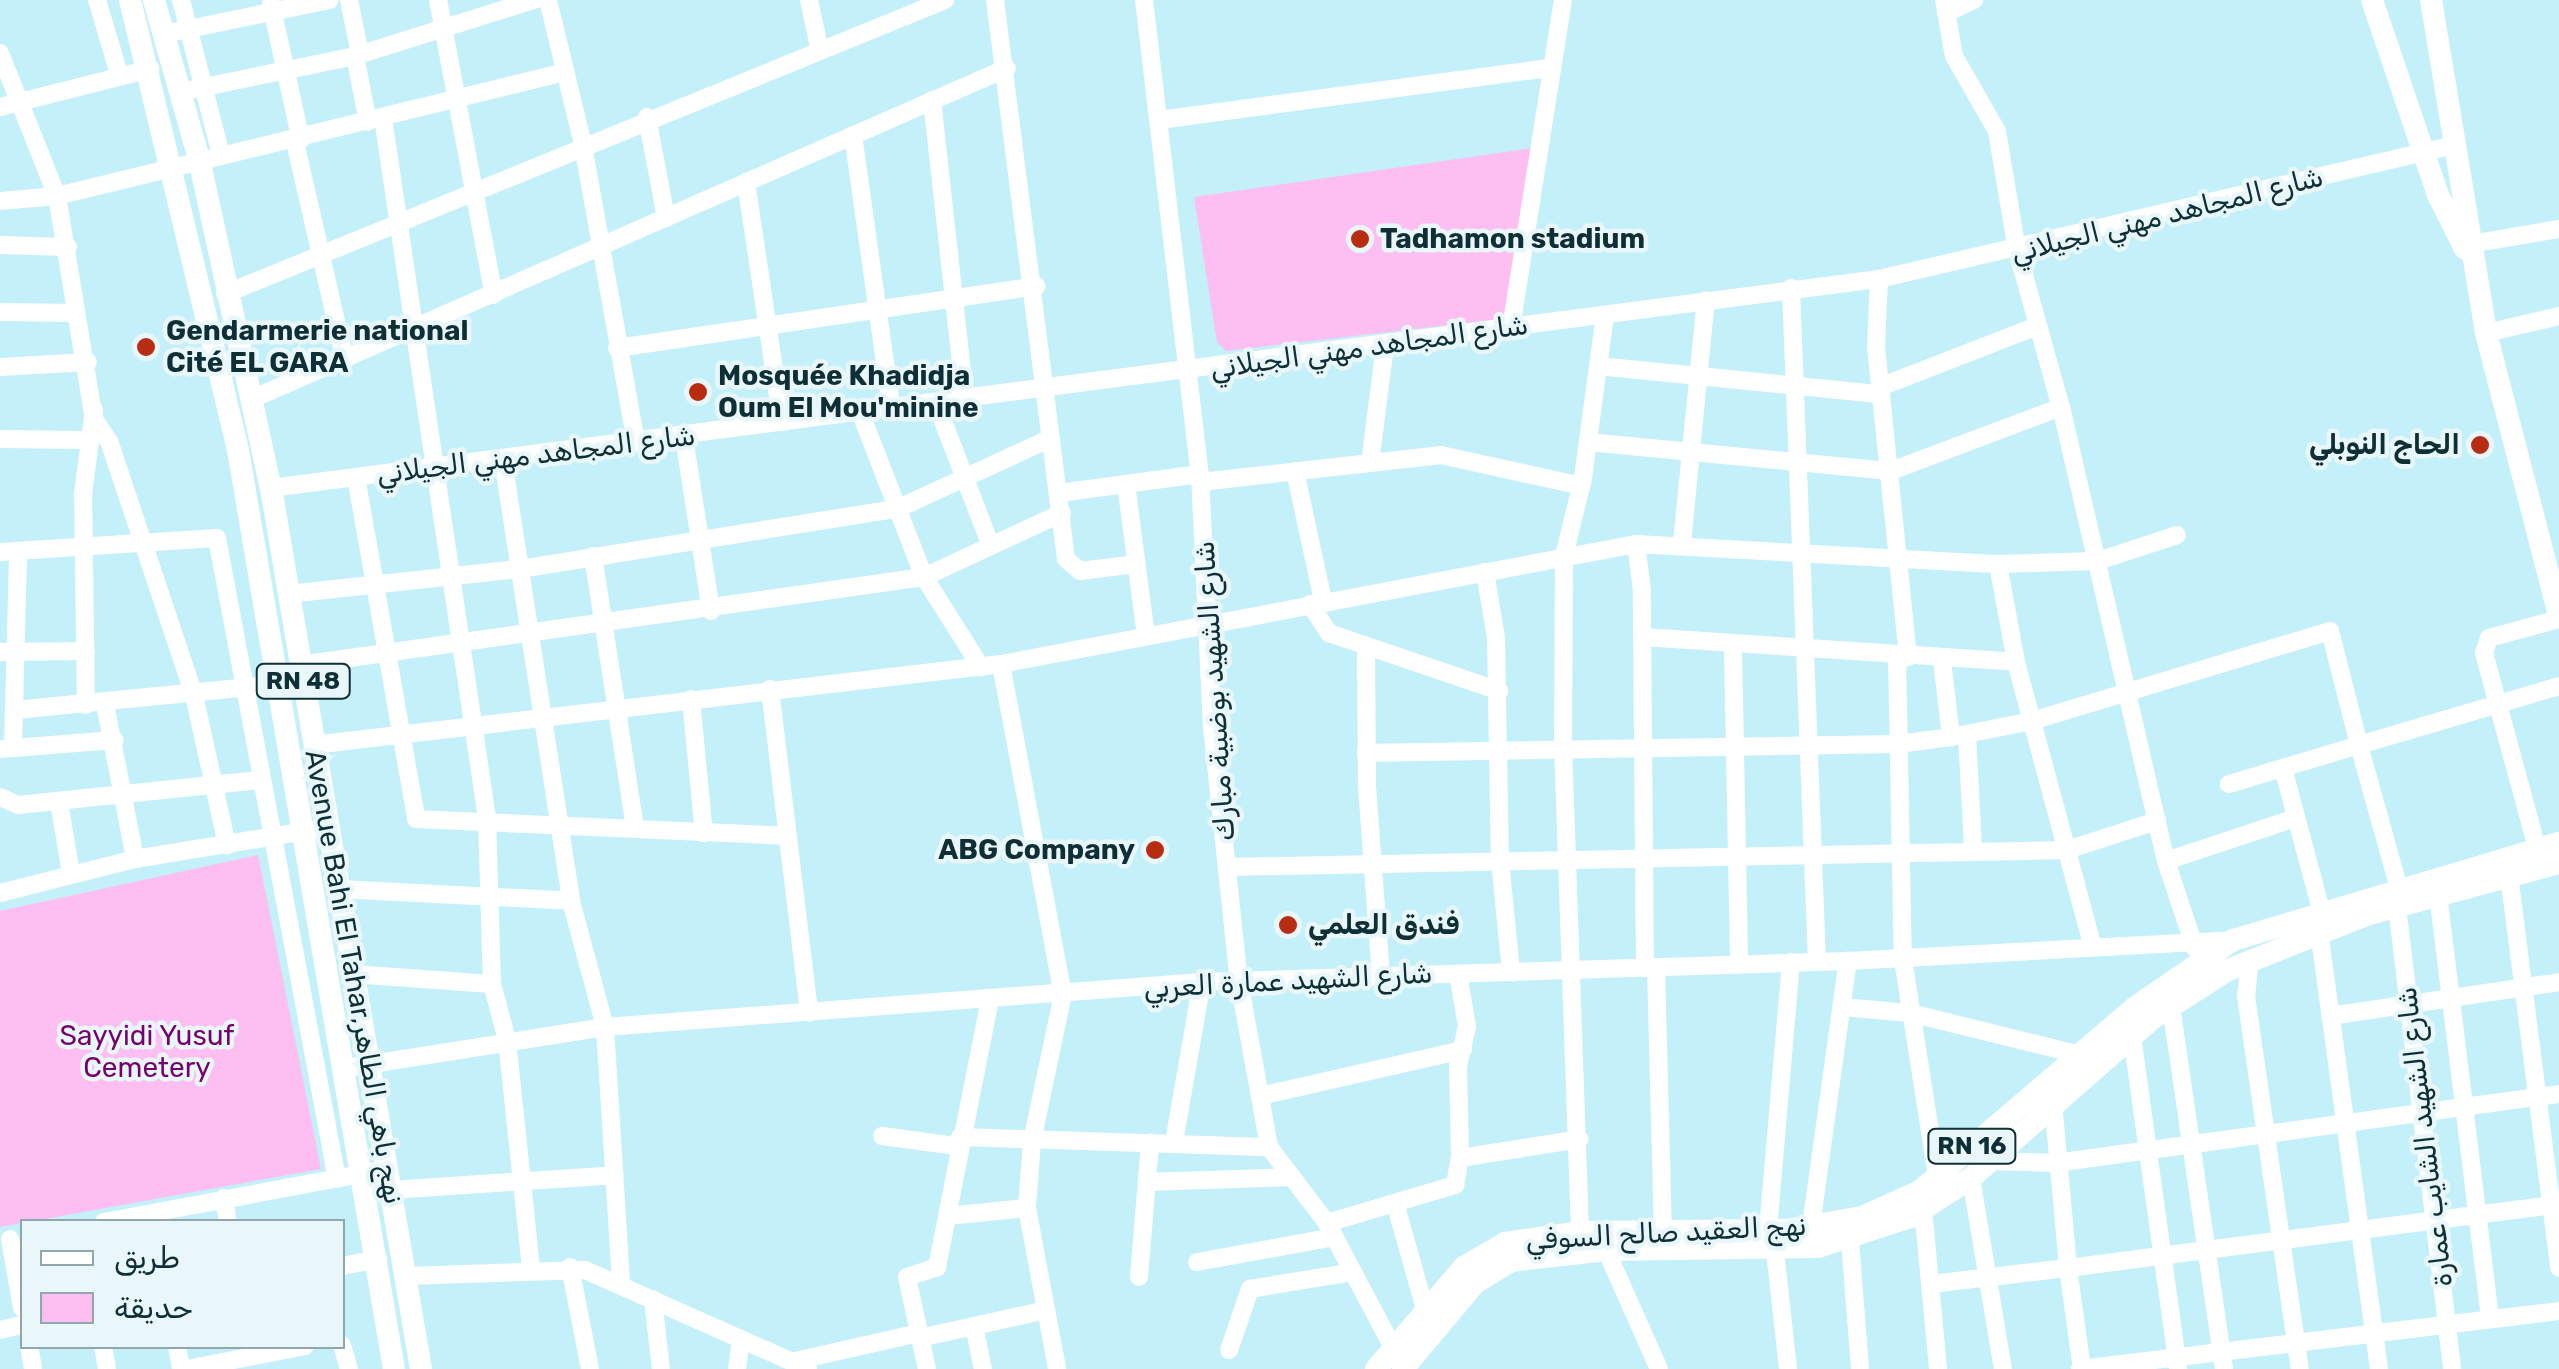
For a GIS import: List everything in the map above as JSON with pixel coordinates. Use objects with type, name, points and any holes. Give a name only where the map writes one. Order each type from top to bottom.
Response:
[{"type":"main road","name":"Avenue Bahi El Tahar,نهج باهي الطاهر","points":[[130,0],[173,164],[238,450],[281,684],[315,829],[357,1066],[406,1276],[420,1369]]},
{"type":"main road","name":"Avenue Bahi El Tahar,نهج باهي الطاهر","points":[[154,0],[180,92],[210,157],[226,294],[272,488],[313,745],[315,829],[338,889],[353,974],[357,1066]]},
{"type":"main road","points":[[2372,0],[2445,213],[2470,251]]},
{"type":"main road","points":[[2431,0],[2486,333],[2559,617]]},
{"type":"main road","name":"نهج العقيد صالح السوفي","points":[[1376,1369],[1464,1267],[1505,1243],[1580,1232],[1663,1231],[1772,1240],[1890,1206],[1936,1177],[2195,949],[2320,921],[2548,845]]},
{"type":"main road","name":"نهج العقيد صالح السوفي","points":[[2398,896],[2438,894],[2559,863]]},
{"type":"main road","name":"نهج العقيد صالح السوفي","points":[[1403,1369],[1491,1270],[1531,1256],[1772,1240],[1850,1240],[1923,1210],[1971,1178],[2054,1102],[2172,1006],[2228,970],[2320,921]]},
{"type":"main road","points":[[2232,940],[2250,959]]},
{"type":"main road","points":[[2195,949],[2228,970]]},
{"type":"main road","name":"Avenue Bahi El Tahar,نهج باهي الطاهر","points":[[382,1178],[378,1259],[394,1369]]},
{"type":"street","points":[[97,0],[120,77]]},
{"type":"street","points":[[181,0],[204,87],[210,157]]},
{"type":"street","points":[[164,34],[272,5],[330,0]]},
{"type":"street","points":[[349,0],[358,55],[402,222],[447,578],[487,818],[493,896],[492,984],[506,1040],[532,1270]]},
{"type":"street","points":[[438,0],[461,99],[494,295]]},
{"type":"street","points":[[180,92],[358,55],[514,3],[534,0]]},
{"type":"street","points":[[548,0],[583,145],[598,248],[636,443]]},
{"type":"street","points":[[809,0],[819,46]]},
{"type":"street","points":[[226,294],[819,46],[945,0]]},
{"type":"street","points":[[995,0],[1036,286],[1044,390],[1069,568],[1136,564]]},
{"type":"street","name":"شارع الشهيد بوضبية مبارك","points":[[1144,0],[1201,478],[1207,623],[1239,981],[1269,1147],[1331,1230],[1392,1346]]},
{"type":"street","points":[[1511,328],[1563,0]]},
{"type":"street","points":[[1974,0],[1945,6],[1954,56],[1998,131],[2017,250],[2061,406],[2166,861],[2195,949]]},
{"type":"street","points":[[272,5],[320,254],[345,360]]},
{"type":"street","points":[[0,53],[9,105],[57,196],[68,247],[74,313],[88,362],[94,410],[194,695],[227,846]]},
{"type":"street","points":[[252,399],[1006,68]]},
{"type":"street","points":[[1159,120],[1551,68]]},
{"type":"street","points":[[9,105],[150,70]]},
{"type":"street","points":[[0,201],[57,196],[173,164],[298,141],[565,72]]},
{"type":"street","points":[[932,100],[965,398]]},
{"type":"street","points":[[648,118],[666,218]]},
{"type":"street","points":[[853,134],[892,411]]},
{"type":"street","name":"شارع المجاهد مهني الجيلاني","points":[[272,488],[1189,372],[1791,288],[1879,280],[2455,145]]},
{"type":"street","points":[[746,182],[782,422]]},
{"type":"street","points":[[2470,251],[2559,229]]},
{"type":"street","points":[[0,245],[68,247]]},
{"type":"street","points":[[1879,280],[1880,390],[1903,559],[1898,744],[1903,958],[1936,1177]]},
{"type":"street","points":[[617,348],[877,306],[1036,286]]},
{"type":"street","points":[[1791,288],[1795,461],[1809,651],[1817,961]]},
{"type":"street","points":[[1682,543],[1706,300]]},
{"type":"street","points":[[0,312],[74,313]]},
{"type":"street","points":[[1580,1232],[1580,1139],[1564,751],[1564,556],[1582,486],[1605,315]]},
{"type":"street","points":[[2486,333],[2559,316]]},
{"type":"street","points":[[1598,366],[1793,387],[1880,390],[2037,326]]},
{"type":"street","points":[[1370,463],[1385,346]]},
{"type":"street","points":[[0,368],[88,362]]},
{"type":"street","points":[[936,403],[991,546]]},
{"type":"street","points":[[1588,442],[1891,472],[2061,406]]},
{"type":"street","points":[[86,705],[88,440],[94,410]]},
{"type":"street","points":[[860,414],[924,577],[981,667]]},
{"type":"street","points":[[684,438],[711,611]]},
{"type":"street","points":[[288,594],[520,569],[898,508],[1050,438]]},
{"type":"street","points":[[0,439],[88,440]]},
{"type":"street","points":[[1059,494],[1126,484],[1441,455],[1582,486]]},
{"type":"street","points":[[503,460],[571,901],[605,1027],[621,1284]]},
{"type":"street","points":[[1295,471],[1317,603],[1330,633],[1499,691]]},
{"type":"street","points":[[356,477],[416,818],[487,818],[786,836]]},
{"type":"street","points":[[1126,484],[1146,635]]},
{"type":"street","points":[[300,665],[711,611],[924,577],[1062,513]]},
{"type":"street","points":[[313,745],[401,738],[542,717],[1001,664],[1636,544],[1682,543],[1800,554],[1998,564],[2098,561],[2177,534]]},
{"type":"street","points":[[115,740],[6,749],[14,710],[8,652],[9,552],[142,547],[217,538],[246,688],[258,780],[337,1179]]},
{"type":"street","points":[[1636,544],[1642,638],[1643,858],[1663,1231]]},
{"type":"street","points":[[593,556],[635,828]]},
{"type":"street","points":[[1998,564],[2016,662],[2093,947]]},
{"type":"street","points":[[1485,572],[1499,691],[1500,860],[1511,972]]},
{"type":"street","points":[[2548,845],[2499,704],[2484,644],[2559,617]]},
{"type":"street","name":"شارع الشهيد الشايب عمارة","points":[[2126,694],[2330,631],[2398,896],[2452,1369]]},
{"type":"street","points":[[1642,638],[2016,662]]},
{"type":"street","points":[[1366,646],[1366,754],[1381,975]]},
{"type":"street","points":[[1733,646],[1739,964]]},
{"type":"street","points":[[8,652],[86,652]]},
{"type":"street","points":[[1942,660],[1959,736],[1973,849]]},
{"type":"street","points":[[1001,664],[1063,994],[1032,1140],[1027,1208],[1058,1369]]},
{"type":"street","points":[[14,710],[281,684]]},
{"type":"street","points":[[2229,784],[2559,686]]},
{"type":"street","points":[[770,690],[809,1013]]},
{"type":"street","points":[[1366,754],[1898,744],[2032,721],[2126,694]]},
{"type":"street","points":[[691,700],[704,834]]},
{"type":"street","points":[[105,704],[135,859]]},
{"type":"street","points":[[2283,768],[2320,921],[2379,1369]]},
{"type":"street","points":[[0,797],[18,805],[258,780]]},
{"type":"street","points":[[59,802],[71,874]]},
{"type":"street","points":[[2166,861],[2295,818]]},
{"type":"street","points":[[1228,867],[1901,850],[2067,850],[2157,821]]},
{"type":"street","points":[[1,892],[135,859],[315,829]]},
{"type":"street","points":[[2509,875],[2555,1204],[2559,1268]]},
{"type":"street","points":[[338,889],[571,901]]},
{"type":"street","points":[[2438,894],[2490,1318]]},
{"type":"street","name":"شارع الشهيد عمارة العربي","points":[[357,1066],[605,1027],[1202,982],[1574,972],[2093,947],[2195,949]]},
{"type":"street","points":[[2250,959],[2246,996],[2300,1369]]},
{"type":"street","points":[[1810,1226],[1848,961]]},
{"type":"street","points":[[1788,1369],[1772,1240],[1791,962]]},
{"type":"street","points":[[353,974],[492,984]]},
{"type":"street","points":[[1197,1262],[1331,1230],[1395,1203],[1455,1185],[1460,1158],[1458,1067],[1467,1026],[1458,974]]},
{"type":"street","points":[[1174,1142],[1202,982]]},
{"type":"street","points":[[2330,1016],[2559,982]]},
{"type":"street","points":[[927,1369],[906,1277],[937,1267],[958,1141],[990,998]]},
{"type":"street","points":[[2172,1006],[2223,1360]]},
{"type":"street","points":[[1842,1007],[1910,1013],[2077,1054]]},
{"type":"street","points":[[2132,1036],[2177,1362]]},
{"type":"street","points":[[1260,1096],[1463,1050]]},
{"type":"street","points":[[1988,1161],[2054,1162],[2559,1094]]},
{"type":"street","points":[[2054,1102],[2054,1162],[2081,1369],[2223,1360],[2296,1341],[2559,1311]]},
{"type":"street","points":[[882,1136],[1269,1147]]},
{"type":"street","points":[[1460,1158],[1580,1139]]},
{"type":"street","points":[[1139,1277],[1150,1142]]},
{"type":"street","points":[[154,1217],[224,1198],[337,1179],[522,1181],[614,1175]]},
{"type":"street","points":[[1147,1182],[1292,1177]]},
{"type":"street","points":[[1971,1178],[1984,1276],[2003,1369]]},
{"type":"street","points":[[224,1198],[228,1219]]},
{"type":"street","points":[[1395,1203],[1426,1309]]},
{"type":"street","points":[[1931,1284],[2555,1204]]},
{"type":"street","points":[[946,1216],[1027,1208]]},
{"type":"street","points":[[1923,1210],[1938,1369]]},
{"type":"street","points":[[11,1239],[20,1295]]},
{"type":"street","points":[[1850,1240],[1860,1369]]},
{"type":"street","points":[[1606,1250],[1659,1369]]},
{"type":"street","points":[[345,1265],[378,1259]]},
{"type":"street","points":[[406,1276],[570,1267],[621,1284],[802,1365],[1046,1310]]},
{"type":"street","points":[[570,1267],[590,1369]]},
{"type":"street","points":[[1229,1350],[1250,1288],[1353,1272]]},
{"type":"street","points":[[654,1299],[661,1369]]},
{"type":"street","points":[[974,1326],[982,1369]]},
{"type":"street","points":[[738,1369],[742,1339]]},
{"type":"street","points":[[184,1369],[291,1349]]},
{"type":"green space","name":"Tadhamon stadium","points":[[1533,148],[1508,318],[1226,351],[1217,342],[1194,197]]},
{"type":"green space","name":"Sayyidi Yusuf Cemetery","points":[[258,855],[321,1169],[44,1219],[20,1219],[20,1223],[0,1227],[0,911]]},
{"type":"place","name":"Tadhamon stadium","points":[[1360,239]]},
{"type":"place","name":"Gendarmerie national Cité EL GARA","points":[[146,347]]},
{"type":"place","name":"Mosquée Khadidja Oum El Mou'minine","points":[[698,392]]},
{"type":"place","name":"الحاج النوبلي","points":[[2480,445]]},
{"type":"place","name":"ABG Company","points":[[1155,850]]},
{"type":"place","name":"فندق العلمي","points":[[1288,925]]}]
